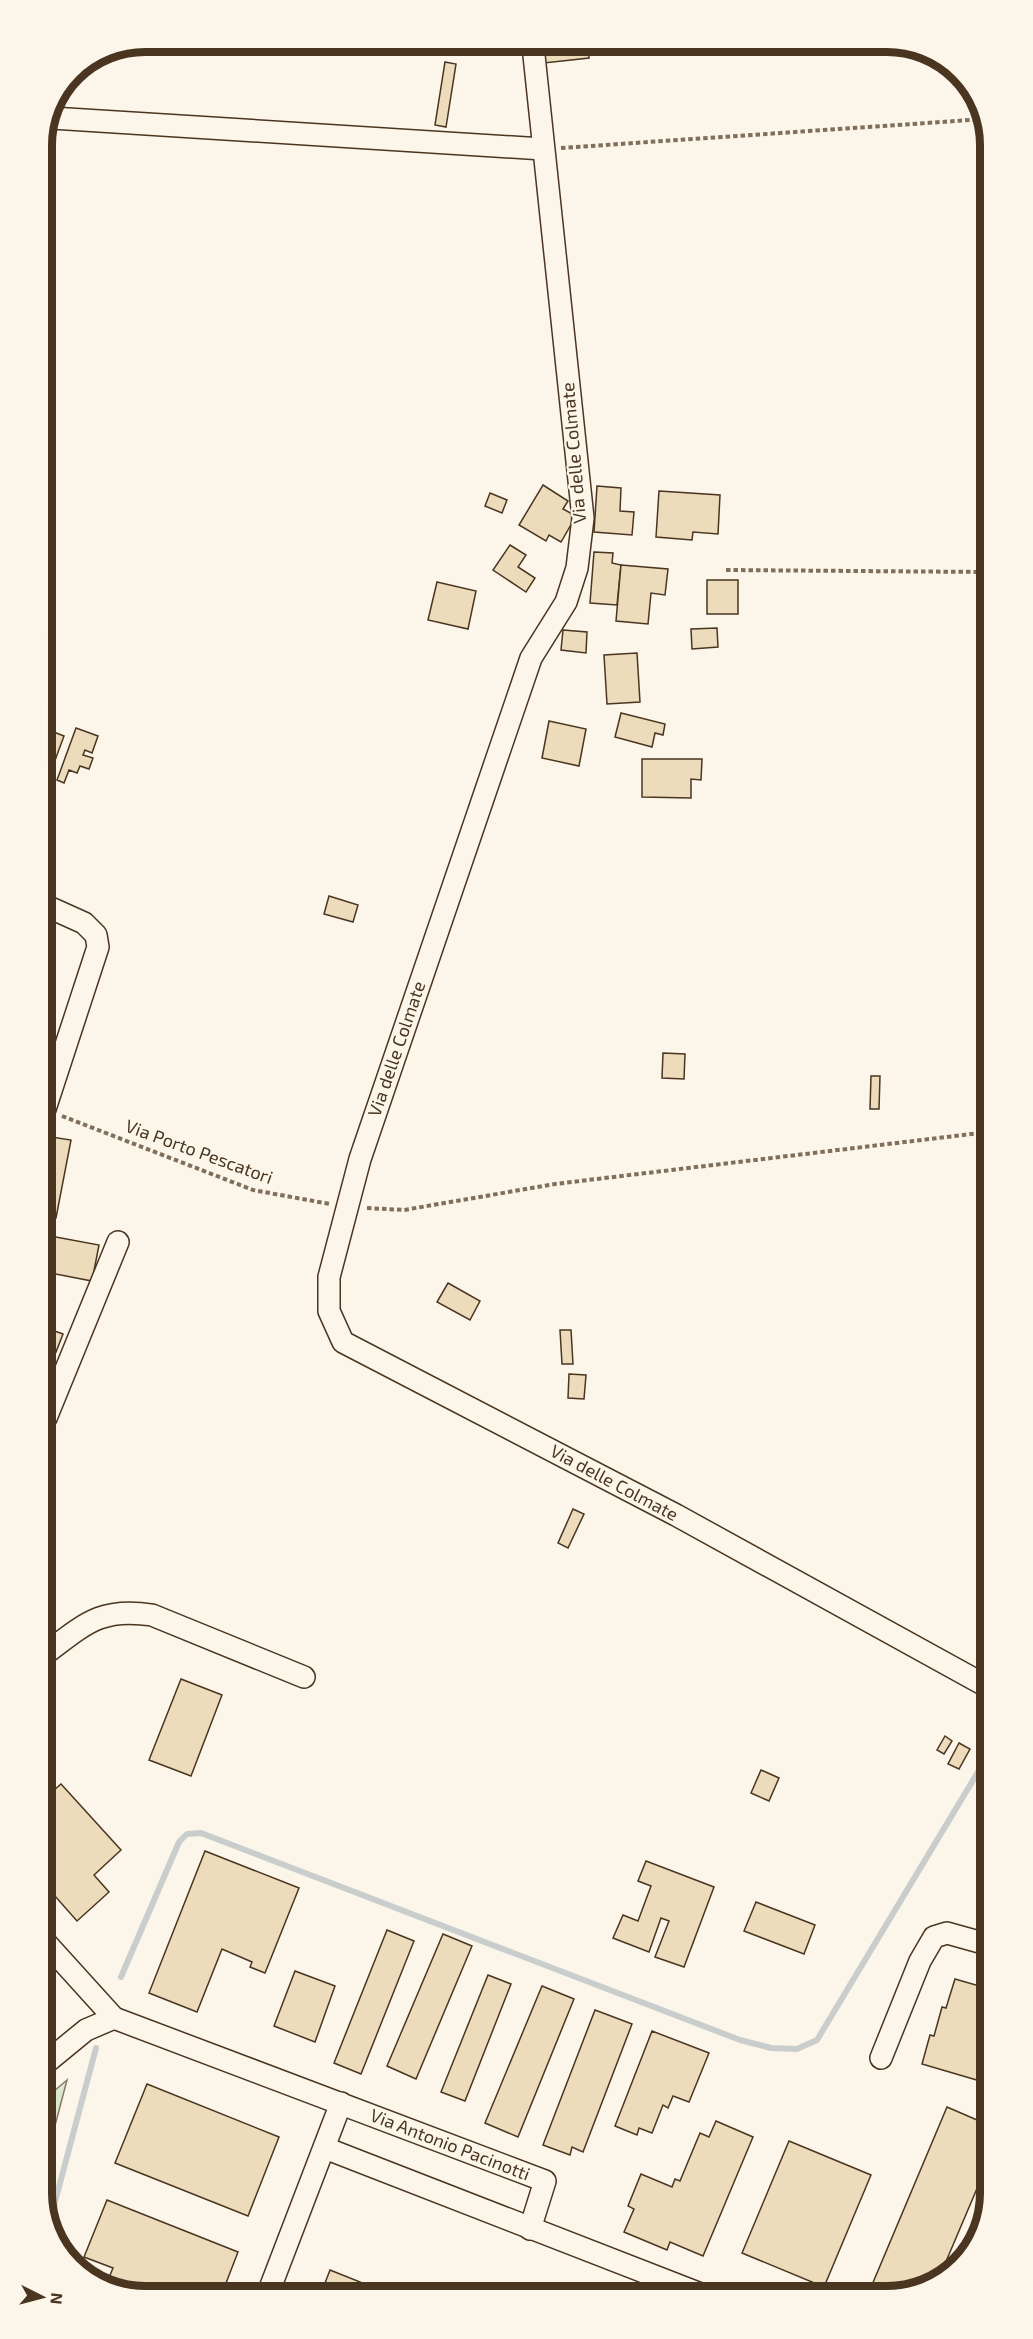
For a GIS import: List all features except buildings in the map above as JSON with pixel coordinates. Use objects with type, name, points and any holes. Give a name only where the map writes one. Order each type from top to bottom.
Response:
[{"type":"street","name":"Via delle Colmate","points":[[534,53],[583,518],[577,568],[566,602],[531,658],[360,1158],[329,1277],[329,1311],[343,1342],[676,1515],[980,1682]]},
{"type":"street","points":[[57,118],[543,149]]},
{"type":"street","points":[[53,909],[84,923],[96,935],[98,947],[53,1094]]},
{"type":"street","points":[[53,1399],[118,1242]]},
{"type":"street","points":[[53,1648],[89,1621],[111,1614],[132,1612],[152,1615],[304,1677]]},
{"type":"street","points":[[881,2058],[920,1962],[934,1937],[947,1933],[980,1942]]},
{"type":"street","points":[[53,1951],[114,2018],[86,2031],[53,2057]]},
{"type":"street","name":"Via Antonio Pacinotti","points":[[114,2018],[545,2181],[530,2229]]},
{"type":"street","points":[[271,2286],[341,2103]]},
{"type":"street","points":[[325,2148],[680,2286]]},
{"type":"path","points":[[543,149],[977,120]]},
{"type":"path","points":[[726,570],[980,572]]},
{"type":"path","name":"Via Porto Pescatori","points":[[53,1112],[253,1190],[347,1207],[404,1210],[555,1184],[980,1133]]},
{"type":"green space","points":[[67,2080],[53,2133],[53,2092]]},
{"type":"waterway","points":[[121,1977],[179,1842],[187,1834],[201,1833],[740,2040],[771,2048],[797,2049],[817,2040],[980,1769]]},
{"type":"waterway","points":[[54,2207],[96,2048]]}]
